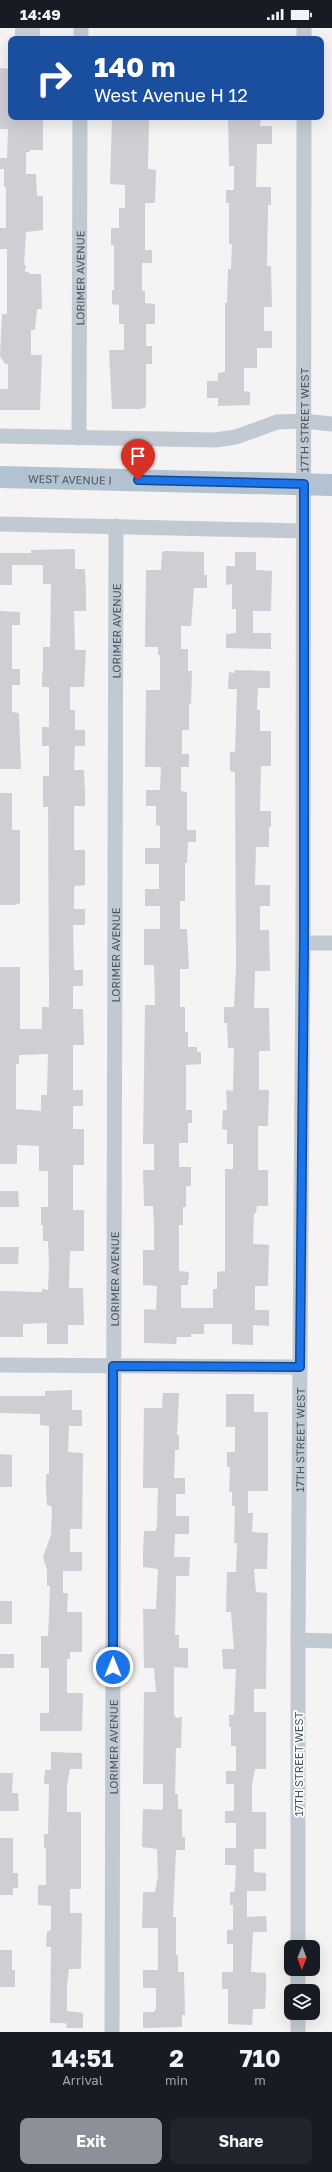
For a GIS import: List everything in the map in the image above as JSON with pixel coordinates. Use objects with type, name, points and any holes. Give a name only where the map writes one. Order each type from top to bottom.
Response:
[{"type":"main road","name":"WEST AVENUE I","points":[[0,477],[332,485]]},
{"type":"street","name":"LORIMER AVENUE","points":[[79,438],[80,120]]},
{"type":"street","name":"17TH STREET WEST","points":[[298,1940],[298,1640],[304,943],[304,120]]},
{"type":"street","points":[[0,436],[215,440],[236,437],[270,423],[304,421],[332,424]]},
{"type":"street","points":[[0,524],[303,531]]},
{"type":"street","name":"LORIMER AVENUE","points":[[112,2032],[116,526]]},
{"type":"street","points":[[304,943],[332,943]]},
{"type":"street","points":[[0,1365],[300,1367]]},
{"type":"street","points":[[298,1640],[332,1641]]},
{"type":"street","points":[[298,2020],[298,2032]]},
{"type":"building","points":[[15,28],[40,28],[40,36],[15,36]]},
{"type":"building","points":[[0,68],[8,69],[8,120],[43,120],[43,150],[30,150],[30,152],[26,152],[26,174],[36,174],[37,196],[43,196],[43,230],[26,232],[24,265],[26,265],[25,272],[29,272],[29,274],[41,274],[42,309],[37,309],[35,330],[31,330],[31,355],[42,355],[40,410],[0,410],[0,389],[8,389],[8,364],[5,364],[0,356],[2,314],[7,314],[7,249],[0,249],[0,228],[6,228],[6,187],[4,187],[4,169],[0,169],[0,158],[7,158],[8,129],[0,129]]},
{"type":"building","points":[[112,120],[149,120],[148,169],[156,170],[155,203],[145,203],[145,250],[152,250],[152,263],[142,263],[142,291],[145,291],[145,303],[155,304],[155,324],[146,324],[146,346],[152,346],[152,364],[146,364],[146,407],[140,409],[112,409],[109,350],[124,350],[124,324],[119,324],[119,305],[112,304],[112,290],[114,290],[114,245],[111,245],[111,228],[119,228],[119,208],[125,208],[125,185],[110,184]]},
{"type":"building","points":[[228,120],[261,120],[260,126],[272,126],[272,144],[257,144],[256,187],[271,187],[271,205],[268,205],[267,266],[271,266],[272,307],[264,307],[264,331],[272,331],[272,348],[257,348],[257,368],[244,368],[244,391],[250,392],[250,405],[218,406],[218,398],[207,398],[207,381],[218,381],[218,373],[225,372],[225,303],[227,303],[228,269],[231,269],[232,244],[229,244],[229,203],[226,203],[226,190],[234,190],[234,166],[229,166]]},
{"type":"building","points":[[75,549],[75,569],[85,569],[86,611],[74,611],[75,650],[86,650],[84,687],[70,687],[70,710],[75,710],[75,730],[85,730],[85,746],[75,746],[74,770],[84,770],[85,806],[74,806],[74,850],[85,850],[85,885],[74,886],[74,909],[85,909],[85,925],[73,925],[74,970],[83,970],[83,986],[73,986],[73,1009],[83,1009],[84,1045],[73,1045],[73,1090],[83,1090],[83,1106],[73,1106],[73,1129],[84,1129],[84,1165],[73,1165],[73,1210],[84,1210],[84,1251],[70,1251],[69,1288],[83,1288],[84,1325],[68,1325],[68,1344],[47,1344],[47,1323],[23,1324],[23,1337],[0,1337],[0,1291],[42,1292],[42,1289],[48,1290],[49,1265],[48,1241],[43,1241],[43,1225],[41,1225],[41,1207],[48,1207],[48,1171],[39,1171],[39,1146],[17,1145],[17,1164],[0,1164],[0,967],[20,967],[20,1029],[42,1029],[42,1007],[49,1007],[48,807],[43,807],[43,776],[49,776],[49,746],[42,746],[42,727],[49,727],[49,687],[42,687],[42,673],[43,647],[50,647],[51,584],[43,584],[43,565],[12,565],[12,585],[0,585],[0,553],[31,553],[31,550]],"holes":[[[48,1054],[47,1095],[41,1095],[41,1111],[16,1109],[16,1064],[19,1064],[19,1055]]]},
{"type":"building","points":[[162,552],[204,552],[204,575],[207,575],[207,588],[194,588],[191,626],[181,626],[181,649],[188,649],[188,671],[192,671],[191,704],[189,704],[189,730],[182,730],[182,754],[189,754],[189,767],[181,767],[181,791],[187,792],[187,830],[196,830],[196,842],[188,842],[187,863],[185,863],[185,901],[180,901],[180,929],[187,929],[189,969],[180,969],[180,1007],[185,1007],[185,1032],[188,1032],[188,1047],[197,1047],[197,1052],[201,1052],[201,1064],[186,1065],[186,1110],[192,1110],[192,1123],[188,1123],[188,1143],[179,1143],[179,1167],[191,1167],[191,1186],[186,1186],[186,1207],[183,1207],[183,1225],[179,1225],[179,1271],[189,1272],[188,1285],[181,1285],[181,1308],[213,1308],[213,1289],[217,1289],[217,1272],[225,1271],[225,1169],[233,1169],[233,1144],[227,1144],[227,1130],[222,1129],[223,1110],[227,1110],[226,1090],[233,1091],[234,1048],[228,1048],[227,1023],[224,1023],[224,1007],[234,1007],[236,967],[235,772],[230,771],[230,752],[235,752],[237,689],[228,689],[229,672],[234,673],[235,670],[270,671],[270,688],[258,688],[257,710],[260,710],[260,731],[271,731],[271,766],[261,766],[260,811],[271,811],[271,827],[269,827],[269,847],[256,847],[255,885],[270,885],[270,906],[260,906],[260,930],[269,930],[270,971],[255,971],[254,1008],[269,1008],[270,1051],[259,1051],[259,1090],[269,1090],[268,1126],[258,1126],[258,1170],[268,1170],[268,1206],[257,1206],[256,1213],[254,1213],[253,1244],[269,1245],[268,1286],[255,1286],[255,1310],[269,1310],[269,1326],[253,1325],[253,1345],[232,1344],[232,1324],[204,1324],[204,1334],[191,1334],[191,1337],[177,1337],[176,1344],[144,1343],[144,1309],[156,1310],[157,1286],[143,1285],[143,1250],[154,1250],[153,1206],[144,1206],[143,1170],[154,1170],[154,1144],[143,1144],[145,1005],[155,1005],[154,965],[144,965],[144,929],[160,929],[160,906],[145,906],[145,889],[159,889],[159,864],[145,864],[145,848],[160,848],[160,826],[156,825],[156,806],[146,806],[146,790],[160,790],[161,767],[145,767],[146,690],[160,690],[160,655],[158,655],[158,647],[145,647],[146,570],[161,570]]},
{"type":"building","points":[[235,552],[256,552],[256,570],[272,571],[271,611],[253,611],[253,633],[271,633],[271,649],[226,648],[226,634],[236,633],[236,609],[232,609],[232,584],[226,585],[226,566],[235,566]]},
{"type":"building","points":[[0,611],[20,612],[20,625],[12,625],[12,669],[20,669],[20,685],[12,685],[12,712],[19,713],[21,769],[0,769]]},
{"type":"building","points":[[0,793],[12,793],[12,830],[20,830],[20,903],[14,905],[0,905]]},
{"type":"building","points":[[0,1191],[18,1191],[19,1207],[0,1207]]},
{"type":"building","points":[[0,1247],[19,1247],[18,1264],[0,1264]]},
{"type":"building","points":[[72,1390],[72,1410],[82,1410],[82,1426],[69,1426],[68,1452],[83,1453],[82,1529],[70,1529],[70,1552],[82,1552],[82,1571],[63,1571],[63,1593],[68,1593],[67,1612],[82,1612],[82,1652],[70,1652],[70,1659],[67,1659],[67,1693],[83,1693],[82,1731],[40,1731],[40,1713],[49,1713],[49,1668],[41,1668],[41,1636],[48,1636],[49,1615],[50,1586],[47,1586],[47,1570],[43,1557],[51,1535],[52,1510],[51,1506],[47,1505],[46,1491],[46,1474],[49,1474],[49,1426],[40,1425],[40,1414],[0,1413],[0,1396],[45,1396],[45,1391]]},
{"type":"building","points":[[163,1393],[179,1393],[177,1435],[179,1435],[179,1450],[175,1450],[174,1478],[185,1478],[185,1494],[176,1494],[176,1516],[189,1516],[189,1534],[175,1534],[174,1557],[190,1557],[189,1576],[176,1576],[175,1635],[179,1635],[179,1648],[188,1648],[188,1668],[174,1667],[174,1714],[176,1718],[182,1717],[181,1748],[176,1748],[175,1794],[178,1794],[178,1809],[182,1809],[182,1837],[185,1837],[185,1850],[176,1850],[173,1917],[176,1917],[176,1955],[178,1955],[178,1972],[184,1972],[185,2015],[182,2015],[182,2027],[143,2028],[143,2012],[154,2012],[156,2009],[156,1988],[143,1988],[143,1970],[158,1970],[158,1928],[142,1928],[143,1892],[155,1892],[158,1876],[157,1849],[142,1847],[143,1809],[162,1810],[163,1807],[163,1784],[143,1784],[144,1692],[156,1692],[154,1668],[144,1668],[143,1609],[156,1609],[158,1569],[143,1567],[144,1531],[156,1531],[158,1488],[143,1488],[144,1408],[162,1408]]},
{"type":"building","points":[[226,1394],[254,1394],[254,1412],[268,1412],[268,1491],[248,1491],[248,1513],[253,1513],[252,1532],[268,1533],[267,1569],[254,1569],[256,1592],[267,1593],[266,1689],[254,1689],[254,1712],[266,1712],[266,1769],[255,1769],[252,1784],[252,1812],[266,1812],[266,1849],[254,1849],[254,1872],[266,1873],[266,1891],[247,1891],[247,1917],[266,1916],[267,1932],[253,1932],[251,1972],[266,1973],[266,1988],[265,2009],[253,2009],[252,2025],[228,2024],[228,1989],[222,1989],[222,1972],[233,1972],[233,1944],[227,1944],[227,1930],[233,1930],[233,1905],[230,1905],[230,1892],[234,1892],[235,1888],[236,1865],[225,1865],[225,1848],[236,1848],[236,1823],[225,1823],[225,1811],[234,1811],[234,1784],[226,1784],[226,1771],[236,1771],[236,1746],[231,1746],[231,1727],[229,1727],[229,1715],[234,1715],[236,1669],[223,1669],[222,1649],[234,1649],[231,1612],[226,1612],[227,1572],[236,1572],[237,1543],[234,1543],[235,1506],[232,1506],[232,1492],[229,1492],[230,1467],[227,1467],[227,1452],[235,1452],[235,1427],[226,1427]]},
{"type":"building","points":[[0,1454],[12,1455],[12,1487],[0,1487]]},
{"type":"building","points":[[0,1601],[12,1601],[12,1624],[0,1624]]},
{"type":"building","points":[[0,1654],[14,1654],[14,1668],[0,1668]]},
{"type":"building","points":[[51,1752],[82,1753],[82,1769],[70,1769],[67,1785],[67,1812],[81,1812],[81,1889],[70,1889],[70,1913],[82,1913],[81,1969],[69,1969],[67,1985],[67,2011],[83,2013],[83,2028],[66,2028],[67,2024],[64,2023],[50,2023],[51,1947],[46,1947],[47,1931],[50,1931],[51,1928],[51,1906],[38,1905],[38,1885],[46,1885],[46,1848],[44,1848],[44,1834],[48,1834],[49,1784],[44,1784],[45,1770],[51,1770]]},
{"type":"building","points":[[0,1773],[13,1773],[12,1793],[18,1793],[19,1811],[0,1811]]},
{"type":"building","points":[[0,1838],[13,1838],[13,1873],[18,1873],[18,1888],[13,1888],[13,1895],[0,1895]]},
{"type":"building","points":[[0,1950],[12,1950],[12,1970],[15,1970],[15,1987],[0,1987]]},
{"type":"route","points":[[113,1667],[113,1366],[300,1367],[304,943],[304,484],[138,480]]}]
